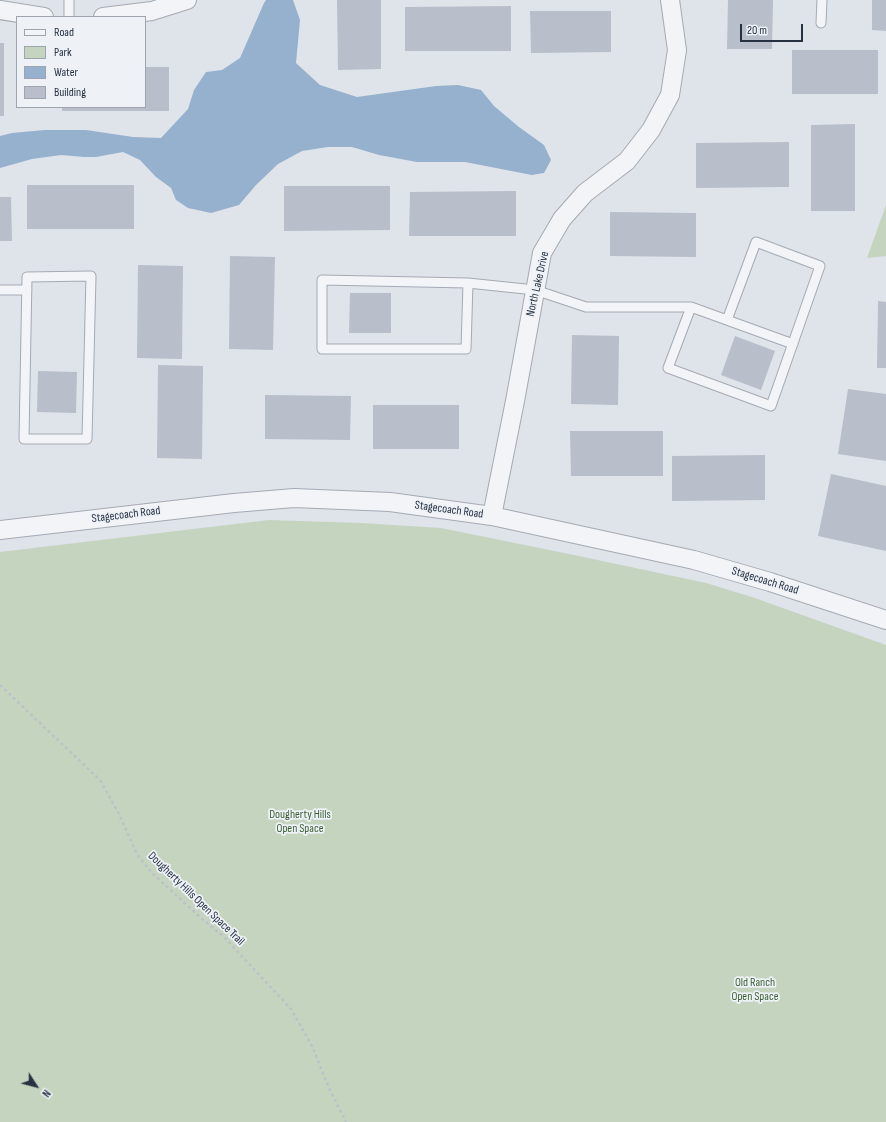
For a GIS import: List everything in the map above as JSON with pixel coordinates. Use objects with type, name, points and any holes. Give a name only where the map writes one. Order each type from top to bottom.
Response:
[{"type":"street","points":[[111,16],[152,11],[187,0]]},
{"type":"street","name":"North Lake Drive","points":[[492,516],[542,253],[562,219],[585,193],[627,161],[651,130],[670,95],[677,50],[670,0]]},
{"type":"street","points":[[0,10],[38,16]]},
{"type":"street","name":"Stagecoach Road","points":[[0,530],[234,503],[294,498],[390,502],[492,516],[694,560],[770,582],[886,620]]},
{"type":"lane","points":[[69,0],[69,16]]},
{"type":"lane","points":[[821,23],[822,0]]},
{"type":"lane","points":[[691,307],[668,368],[771,406],[820,266],[756,242],[727,320]]},
{"type":"lane","points":[[91,276],[87,439],[24,439],[27,290],[27,277],[91,276]]},
{"type":"lane","points":[[468,283],[466,348],[322,349],[322,280],[468,283],[534,290],[586,307],[691,307],[792,344]]},
{"type":"lane","points":[[0,290],[27,290]]},
{"type":"path","name":"Dougherty Hills Open Space Trail","points":[[0,685],[100,780],[118,812],[138,856],[154,875],[224,937],[291,1009],[312,1046],[329,1088],[346,1122]]},
{"type":"green space","points":[[886,205],[886,256],[867,258]]},
{"type":"green space","name":"Dougherty Hills Open Space","points":[[269,520],[361,523],[441,528],[706,583],[752,597],[886,645],[886,1122],[0,1122],[0,552]]},
{"type":"water","points":[[266,0],[293,0],[300,20],[296,63],[320,85],[357,97],[436,86],[458,85],[481,90],[494,106],[544,145],[551,160],[544,173],[532,175],[465,162],[417,162],[379,155],[352,147],[328,147],[302,151],[278,164],[256,185],[239,205],[211,213],[188,208],[176,200],[171,188],[156,177],[140,160],[123,152],[96,157],[61,155],[32,159],[0,168],[0,136],[12,133],[45,130],[86,130],[133,137],[161,138],[188,109],[194,90],[206,72],[222,70],[240,58]]},
{"type":"building","points":[[337,0],[381,0],[381,69],[338,70]]},
{"type":"building","points":[[728,0],[773,0],[772,49],[727,49]]},
{"type":"building","points":[[872,0],[886,0],[886,31],[872,30]]},
{"type":"building","points":[[511,6],[511,51],[405,51],[405,7]]},
{"type":"building","points":[[530,11],[611,11],[611,52],[531,53]]},
{"type":"building","points":[[0,43],[4,43],[4,116],[0,116]]},
{"type":"building","points":[[792,50],[878,50],[878,94],[792,94]]},
{"type":"building","points":[[146,67],[169,67],[169,111],[62,111],[62,108],[146,108]]},
{"type":"building","points":[[855,124],[855,211],[811,211],[811,125]]},
{"type":"building","points":[[789,142],[789,187],[696,188],[696,143]]},
{"type":"building","points":[[27,185],[134,185],[134,229],[27,229]]},
{"type":"building","points":[[284,186],[390,186],[390,230],[284,231]]},
{"type":"building","points":[[516,191],[516,236],[409,236],[410,192]]},
{"type":"building","points":[[0,197],[11,197],[12,241],[0,241]]},
{"type":"building","points":[[610,212],[696,213],[696,257],[610,256]]},
{"type":"building","points":[[230,256],[275,257],[273,350],[229,349]]},
{"type":"building","points":[[138,265],[183,266],[182,359],[137,358]]},
{"type":"building","points":[[350,293],[391,293],[391,333],[349,333]]},
{"type":"building","points":[[878,301],[886,302],[886,368],[877,368]]},
{"type":"building","points":[[572,335],[619,336],[618,405],[571,404]]},
{"type":"building","points":[[735,336],[775,351],[761,390],[721,375]]},
{"type":"building","points":[[158,365],[203,366],[202,459],[157,458]]},
{"type":"building","points":[[38,371],[77,372],[76,413],[37,412]]},
{"type":"building","points":[[848,389],[886,394],[886,461],[838,454]]},
{"type":"building","points":[[265,395],[351,396],[350,440],[265,439]]},
{"type":"building","points":[[373,405],[459,405],[459,449],[373,449]]},
{"type":"building","points":[[570,431],[663,431],[663,476],[571,476]]},
{"type":"building","points":[[765,455],[765,500],[672,501],[672,456]]},
{"type":"building","points":[[831,474],[886,486],[886,551],[818,536]]},
{"type":"park label","name":"Old Ranch Open Space","points":[[755,990]]}]
